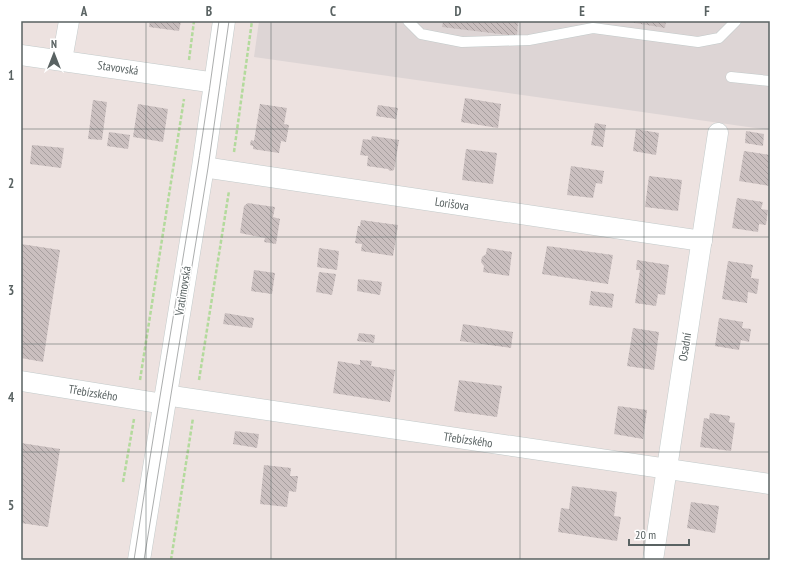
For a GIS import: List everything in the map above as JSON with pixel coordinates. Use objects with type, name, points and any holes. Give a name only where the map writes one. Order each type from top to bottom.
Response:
[{"type":"street","points":[[62,60],[69,21]]},
{"type":"street","name":"Vratimovská","points":[[139,560],[203,167],[224,21]]},
{"type":"street","name":"Stavovská","points":[[21,55],[216,83]]},
{"type":"street","name":"Osadní","points":[[653,560],[718,133]]},
{"type":"street","name":"Lorišova","points":[[203,167],[702,241]]},
{"type":"street","name":"Třebízského","points":[[21,381],[137,400],[196,400],[770,484]]},
{"type":"lane","points":[[408,21],[421,34],[462,42],[529,40],[593,28],[698,42],[718,38],[736,21]]},
{"type":"lane","points":[[732,77],[770,81]]},
{"type":"path","points":[[123,482],[187,78],[194,21]]},
{"type":"path","points":[[171,560],[232,172],[252,21]]},
{"type":"shaded area","points":[[259,21],[770,21],[770,130],[254,57]]},
{"type":"building","points":[[150,21],[181,21],[179,31],[149,27]]},
{"type":"building","points":[[443,21],[518,21],[517,36],[442,27]]},
{"type":"building","points":[[623,21],[666,21],[665,28]]},
{"type":"building","points":[[465,98],[501,104],[498,128],[461,122]]},
{"type":"building","points":[[93,100],[107,102],[102,140],[88,139]]},
{"type":"building","points":[[138,104],[168,109],[163,142],[133,137]]},
{"type":"building","points":[[260,104],[287,108],[284,124],[289,125],[286,142],[281,141],[279,153],[253,149],[253,146],[250,145],[251,140],[254,141]]},
{"type":"building","points":[[378,105],[398,108],[396,119],[376,116]]},
{"type":"building","points":[[595,123],[606,125],[603,147],[591,145]]},
{"type":"building","points":[[636,129],[659,133],[656,155],[633,151]]},
{"type":"building","points":[[746,131],[764,134],[763,146],[745,143]]},
{"type":"building","points":[[109,132],[130,135],[128,149],[107,146]]},
{"type":"building","points":[[372,136],[399,140],[394,170],[390,171],[388,169],[367,166],[368,156],[360,155],[363,139],[371,140]]},
{"type":"building","points":[[32,145],[64,148],[61,168],[30,164]]},
{"type":"building","points":[[466,149],[497,153],[493,184],[462,180]]},
{"type":"building","points":[[744,151],[770,155],[770,186],[739,181]]},
{"type":"building","points":[[571,166],[604,171],[602,184],[596,183],[593,198],[567,195]]},
{"type":"building","points":[[649,176],[682,180],[678,211],[645,207]]},
{"type":"building","points":[[737,198],[763,202],[761,209],[768,210],[766,225],[759,224],[758,232],[732,228]]},
{"type":"building","points":[[248,203],[275,207],[273,217],[280,219],[276,244],[264,242],[265,238],[240,233],[244,206]]},
{"type":"building","points":[[361,220],[398,225],[393,256],[361,251],[362,244],[355,243],[358,226],[360,226]]},
{"type":"building","points":[[21,244],[60,250],[43,362],[21,358]]},
{"type":"building","points":[[547,246],[613,255],[608,284],[542,274]]},
{"type":"building","points":[[319,248],[339,251],[337,270],[317,267]]},
{"type":"building","points":[[487,248],[512,252],[509,276],[483,272],[484,266],[481,262],[482,257],[486,254]]},
{"type":"building","points":[[637,260],[669,265],[665,295],[658,294],[656,306],[635,303],[640,270],[636,270]]},
{"type":"building","points":[[728,261],[753,265],[751,278],[759,279],[757,294],[748,292],[747,303],[722,299]]},
{"type":"building","points":[[254,270],[275,273],[272,294],[251,291]]},
{"type":"building","points":[[319,272],[336,274],[332,295],[316,292]]},
{"type":"building","points":[[358,279],[382,282],[380,295],[357,291]]},
{"type":"building","points":[[591,291],[614,294],[612,308],[589,305]]},
{"type":"building","points":[[225,313],[254,318],[252,328],[223,324]]},
{"type":"building","points":[[719,318],[743,322],[742,328],[751,329],[749,342],[741,340],[739,350],[715,346]]},
{"type":"building","points":[[463,324],[513,332],[511,348],[460,341]]},
{"type":"building","points":[[633,328],[659,332],[654,370],[627,366]]},
{"type":"building","points":[[359,333],[375,335],[374,343],[357,341]]},
{"type":"building","points":[[360,360],[372,361],[371,366],[395,370],[390,402],[333,393],[338,361],[360,365]]},
{"type":"building","points":[[459,380],[502,386],[497,417],[454,411]]},
{"type":"building","points":[[618,406],[647,410],[643,439],[614,434]]},
{"type":"building","points":[[710,413],[730,416],[729,422],[735,423],[731,451],[700,447],[704,418],[709,419]]},
{"type":"building","points":[[235,431],[259,434],[257,448],[233,444]]},
{"type":"building","points":[[21,443],[60,449],[48,527],[21,523]]},
{"type":"building","points":[[264,465],[291,468],[290,476],[298,476],[296,492],[289,491],[287,507],[260,504]]},
{"type":"building","points":[[572,486],[617,492],[614,516],[621,517],[617,541],[558,532],[561,508],[569,509]]},
{"type":"building","points":[[691,502],[719,506],[715,533],[687,528]]},
{"type":"tram line","points":[[134,560],[189,223],[219,21]]},
{"type":"tram line","points":[[144,560],[208,168],[229,21]]}]
